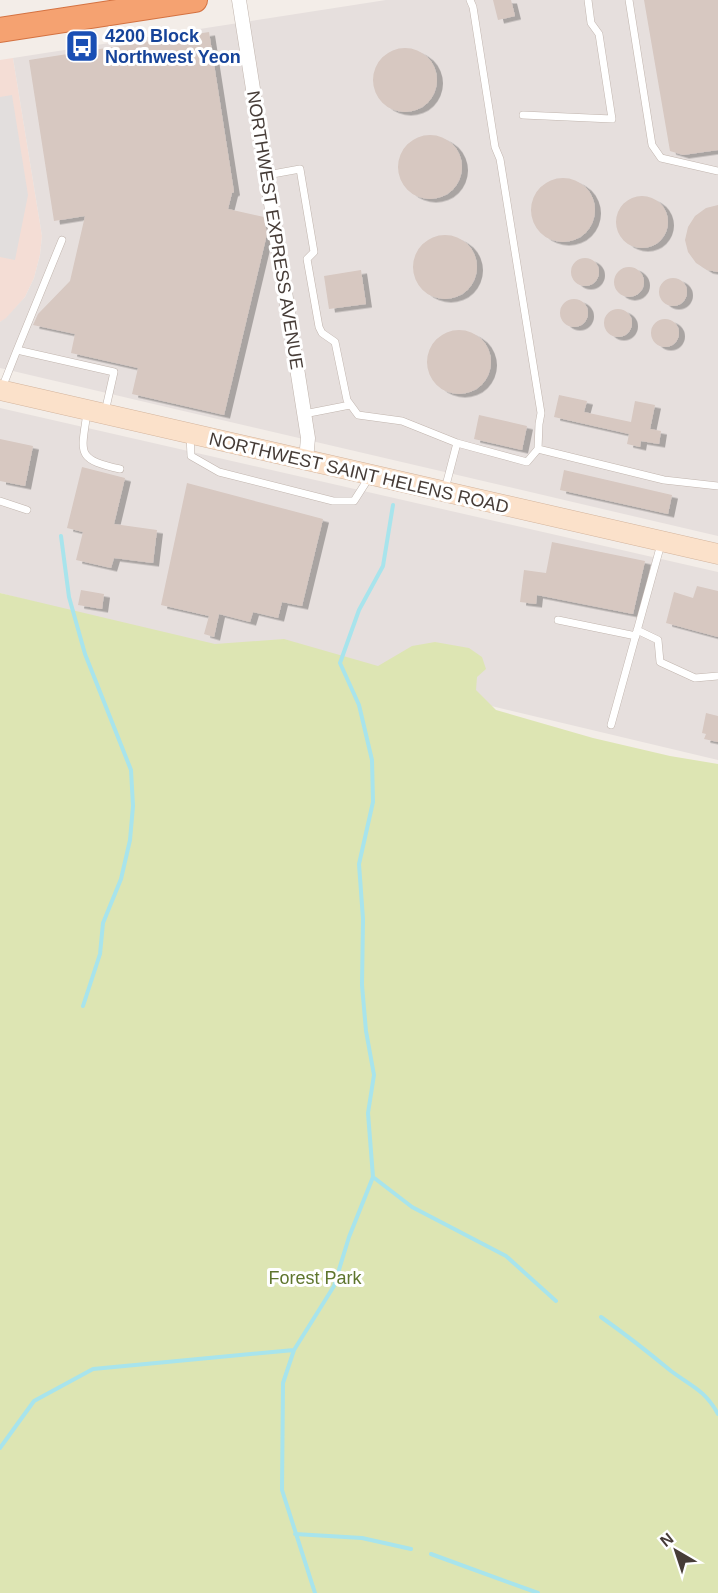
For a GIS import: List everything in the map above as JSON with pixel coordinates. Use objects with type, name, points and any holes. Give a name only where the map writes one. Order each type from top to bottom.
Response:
[{"type":"highway","points":[[0,30],[193,0]]},
{"type":"main road","name":"NORTHWEST SAINT HELENS ROAD","points":[[1,391],[718,554]]},
{"type":"street","name":"NORTHWEST EXPRESS AVENUE","points":[[239,0],[308,438],[306,460]]},
{"type":"lane","points":[[267,175],[300,169],[314,252],[307,259],[319,327],[322,333],[335,342],[347,400],[358,415],[402,421],[457,443],[527,462],[538,449],[541,413],[500,159],[495,147],[470,0]]},
{"type":"lane","points":[[523,115],[612,119],[599,34],[591,23],[588,0]]},
{"type":"lane","points":[[629,0],[652,145],[655,151],[661,158],[718,171]]},
{"type":"lane","points":[[1,391],[62,240]]},
{"type":"lane","points":[[17,350],[114,372],[82,446],[95,464],[120,469]]},
{"type":"lane","points":[[304,414],[350,405]]},
{"type":"lane","points":[[190,434],[191,456],[219,472],[333,501],[354,501],[371,475]]},
{"type":"lane","points":[[445,492],[457,443]]},
{"type":"lane","points":[[538,449],[664,480],[718,486]]},
{"type":"lane","points":[[0,501],[27,510]]},
{"type":"lane","points":[[611,725],[662,541]]},
{"type":"lane","points":[[558,620],[637,633],[658,640],[660,662],[695,678],[718,676]]},
{"type":"shaded area","points":[[386,0],[718,0],[718,536],[0,368],[0,322],[25,297],[34,278],[42,236],[13,58]]},
{"type":"shaded area","points":[[13,58],[42,236],[34,278],[25,297],[6,319],[0,322],[0,60]]},
{"type":"shaded area","points":[[12,95],[28,195],[15,260],[0,257],[0,97]]},
{"type":"shaded area","points":[[0,408],[718,572],[718,760],[487,705],[161,635],[0,593]]},
{"type":"green space","name":"Forest Park","points":[[0,593],[215,644],[284,639],[378,666],[412,646],[435,642],[469,648],[482,657],[486,669],[477,677],[476,690],[496,710],[593,738],[670,756],[718,764],[718,1593],[0,1593]]},
{"type":"building","points":[[493,0],[511,0],[515,16],[498,20]]},
{"type":"building","points":[[644,0],[718,0],[718,150],[683,155],[670,151]]},
{"type":"building","points":[[209,32],[234,192],[228,209],[264,217],[267,234],[224,415],[132,394],[138,368],[71,353],[75,334],[33,325],[38,314],[70,281],[85,216],[54,221],[29,60]]},
{"type":"building","points":[[405,48],[417,50],[428,57],[435,68],[437,80],[435,92],[428,103],[417,110],[405,112],[393,110],[382,103],[375,92],[373,80],[375,68],[382,57],[393,50]]},
{"type":"building","points":[[430,135],[442,137],[453,144],[460,155],[462,167],[460,179],[453,190],[442,197],[430,199],[418,197],[407,190],[400,179],[398,167],[400,155],[407,144],[418,137]]},
{"type":"building","points":[[563,178],[575,180],[586,187],[593,198],[595,210],[593,222],[586,233],[575,240],[563,242],[551,240],[540,233],[533,222],[531,210],[533,198],[540,187],[551,180]]},
{"type":"building","points":[[637,196],[647,196],[661,203],[668,222],[661,241],[647,248],[637,248],[627,244],[620,237],[616,227],[616,217],[620,207],[627,200]]},
{"type":"building","points":[[718,205],[718,272],[707,270],[696,263],[688,252],[685,240],[688,227],[695,216],[706,208]]},
{"type":"building","points":[[445,235],[457,237],[468,244],[475,255],[477,267],[475,279],[468,290],[457,297],[445,299],[433,297],[422,290],[415,279],[413,267],[415,255],[422,244],[433,237]]},
{"type":"building","points":[[585,258],[595,262],[599,272],[595,282],[585,286],[575,282],[571,272],[575,262]]},
{"type":"building","points":[[629,267],[639,272],[644,282],[639,292],[629,297],[619,292],[614,282],[619,272]]},
{"type":"building","points":[[361,270],[366,304],[329,309],[324,276]]},
{"type":"building","points":[[673,278],[683,282],[687,292],[683,302],[673,306],[663,302],[659,292],[663,282]]},
{"type":"building","points":[[574,299],[584,303],[588,313],[584,323],[574,327],[564,323],[560,313],[564,303]]},
{"type":"building","points":[[618,309],[628,313],[632,323],[628,333],[618,337],[608,333],[604,323],[608,313]]},
{"type":"building","points":[[665,319],[675,323],[679,333],[675,343],[665,347],[655,343],[651,333],[655,323]]},
{"type":"building","points":[[459,330],[471,332],[482,339],[489,350],[491,362],[489,374],[482,385],[471,392],[459,394],[447,392],[436,385],[429,374],[427,362],[429,350],[436,339],[447,332]]},
{"type":"building","points":[[559,395],[587,401],[584,412],[631,422],[635,401],[655,405],[650,429],[661,431],[659,444],[641,441],[640,447],[627,444],[629,434],[554,417]]},
{"type":"building","points":[[479,415],[527,426],[522,450],[474,439]]},
{"type":"building","points":[[0,439],[33,446],[25,486],[0,481]]},
{"type":"building","points":[[82,467],[125,478],[114,524],[157,530],[153,563],[114,558],[111,568],[76,560],[83,532],[67,528]]},
{"type":"building","points":[[564,470],[672,495],[668,514],[560,490]]},
{"type":"building","points":[[187,483],[323,519],[302,606],[282,602],[278,618],[253,612],[250,622],[219,614],[214,637],[204,634],[209,616],[161,605]]},
{"type":"building","points":[[552,542],[645,561],[633,614],[537,595],[536,604],[520,602],[524,570],[546,573]]},
{"type":"building","points":[[697,586],[718,591],[718,637],[666,623],[674,592],[693,598]]},
{"type":"building","points":[[81,590],[104,594],[102,609],[78,605]]},
{"type":"building","points":[[706,713],[718,716],[718,742],[704,739],[706,734],[702,733]]},
{"type":"waterway","points":[[0,1448],[34,1401],[93,1369],[294,1350],[334,1286],[349,1237],[373,1177],[368,1113],[374,1075],[366,1031],[362,985],[363,919],[359,864],[373,802],[372,760],[359,705],[340,663],[359,610],[383,566],[393,505]]},
{"type":"waterway","points":[[61,536],[69,597],[85,654],[131,770],[133,806],[130,840],[121,879],[103,923],[100,954],[83,1006]]},
{"type":"waterway","points":[[373,1177],[412,1207],[506,1256],[556,1301]]},
{"type":"waterway","points":[[601,1317],[697,1389],[708,1399],[718,1414]]},
{"type":"waterway","points":[[294,1350],[283,1383],[282,1490],[315,1593]]},
{"type":"waterway","points":[[295,1534],[362,1538],[411,1549]]},
{"type":"waterway","points":[[431,1554],[538,1593]]},
{"type":"place","name":"4200 Block Northwest Yeon","points":[[82,46]]}]
